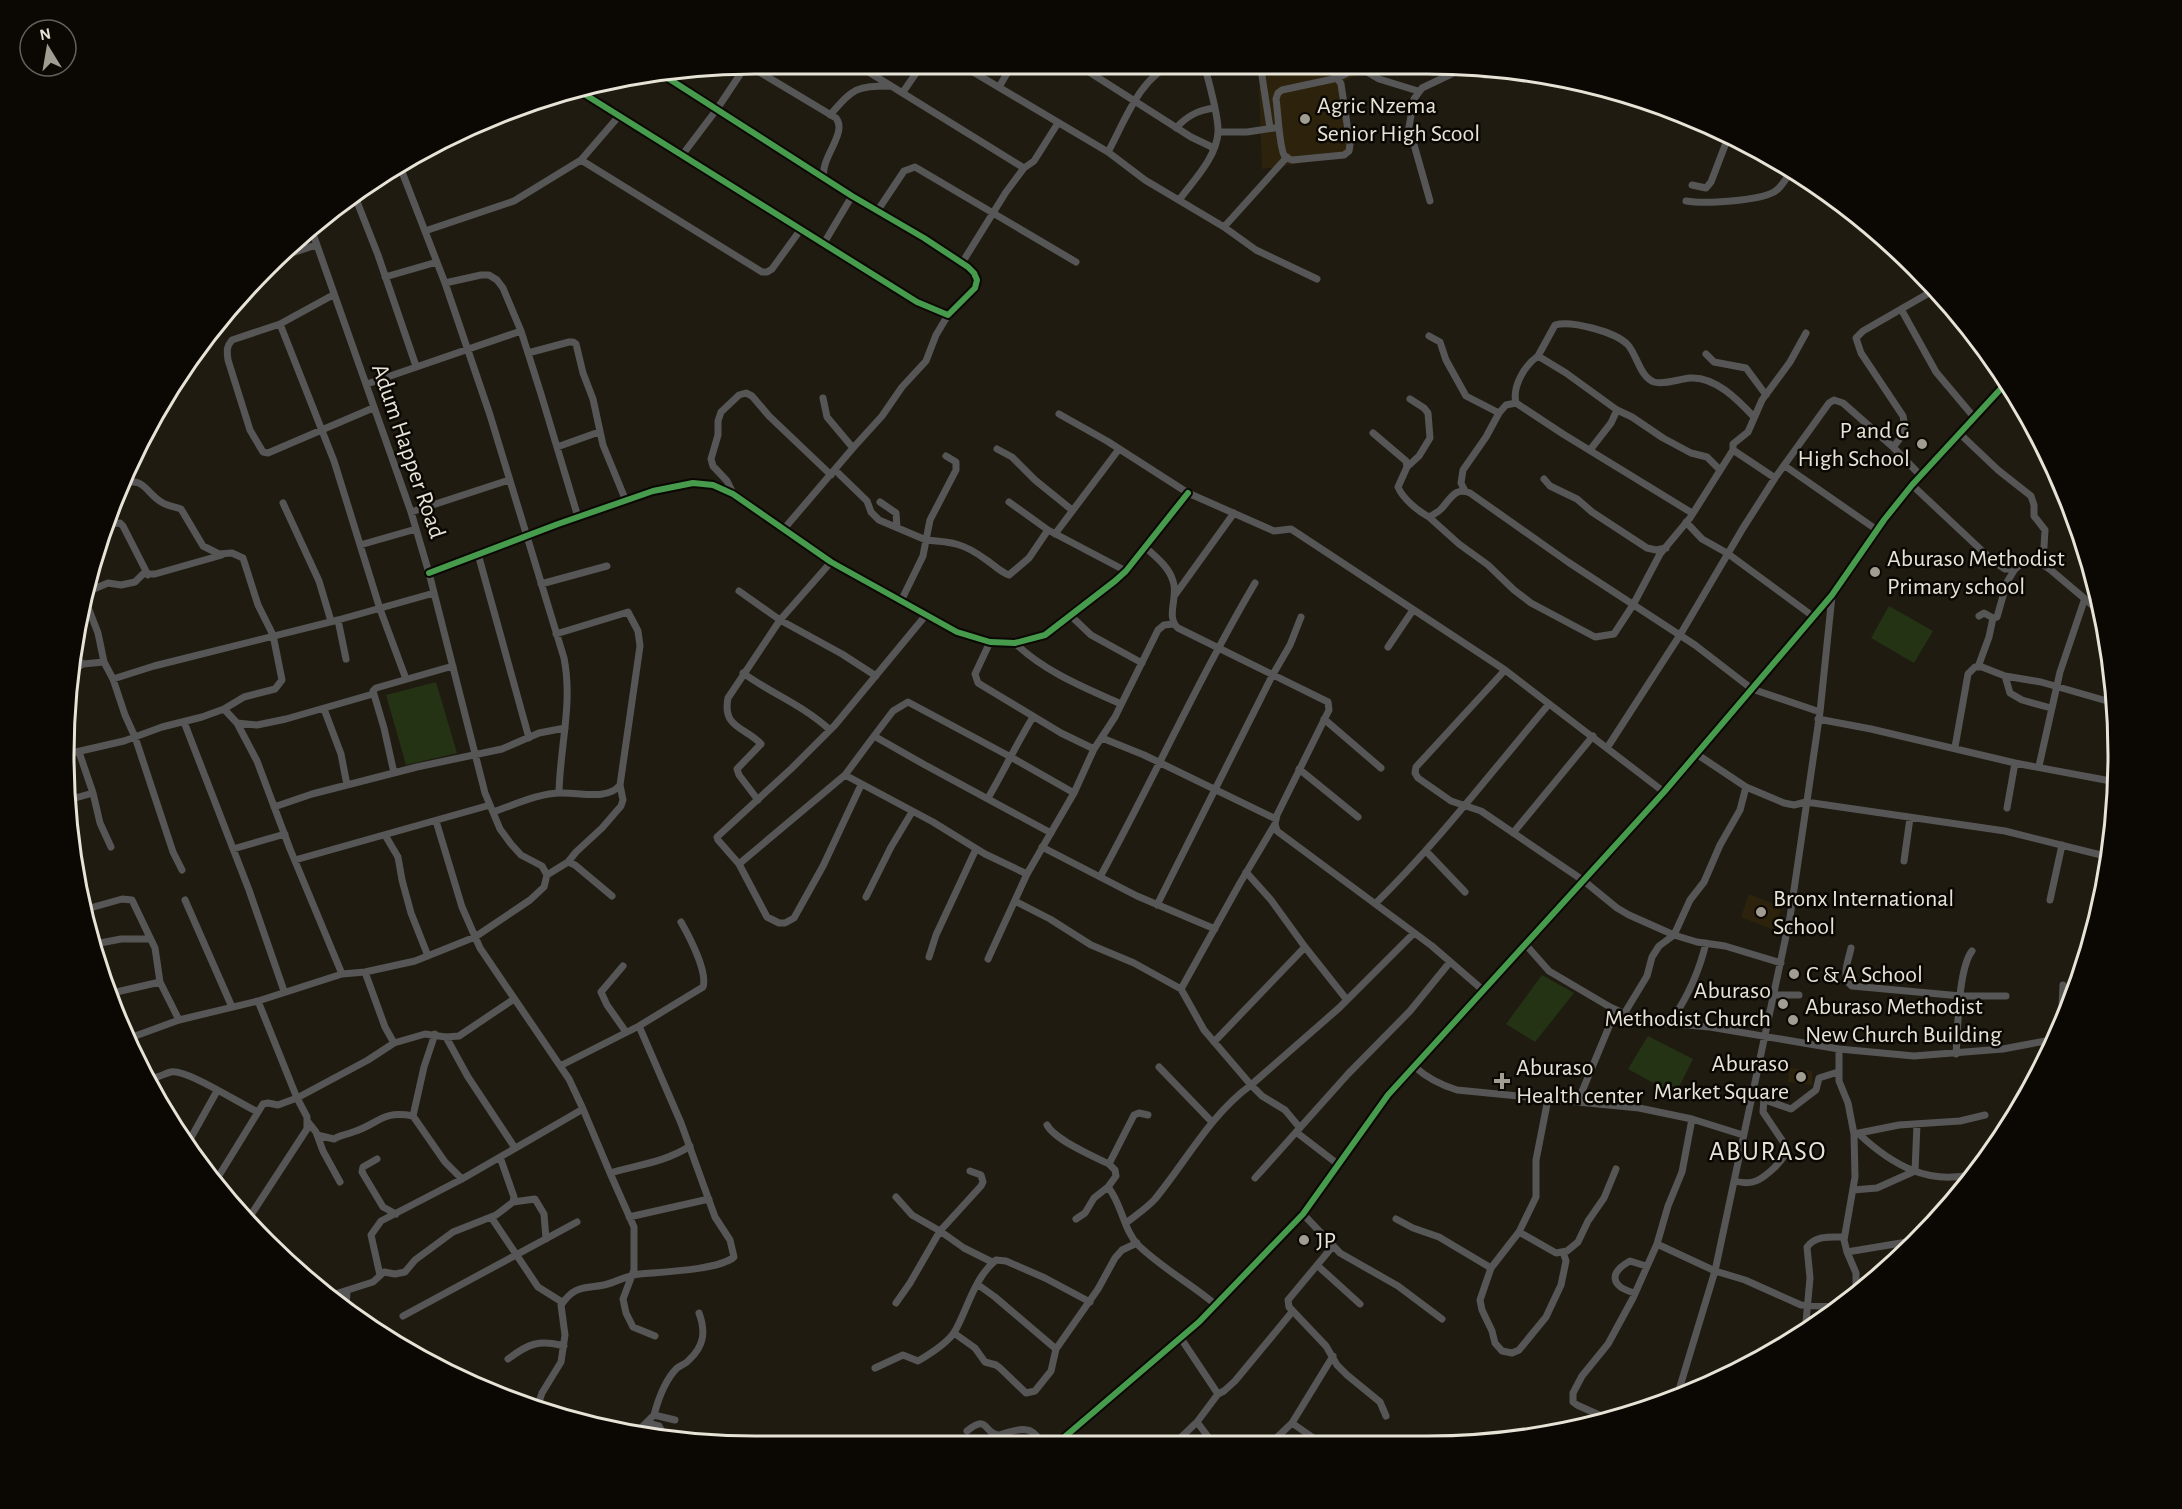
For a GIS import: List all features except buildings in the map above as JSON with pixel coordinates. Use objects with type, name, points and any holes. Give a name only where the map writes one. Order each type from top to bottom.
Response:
[{"type":"street","points":[[761,73],[839,122],[840,127],[823,168],[824,177]]},
{"type":"street","points":[[871,73],[1024,168]]},
{"type":"street","points":[[903,92],[916,73]]},
{"type":"street","points":[[975,73],[1108,152],[1144,180],[1224,227],[1256,250],[1317,279]]},
{"type":"street","points":[[999,87],[1007,73]]},
{"type":"street","points":[[1090,73],[1176,128],[1214,148]]},
{"type":"street","points":[[1108,152],[1135,102],[1157,73]]},
{"type":"street","points":[[1179,200],[1202,169],[1214,148],[1218,132],[1206,73]]},
{"type":"street","points":[[1262,73],[1270,128]]},
{"type":"street","points":[[1335,73],[1338,78],[1346,119],[1349,151],[1344,155],[1332,157],[1292,160],[1287,158],[1282,147],[1276,99],[1278,93],[1281,90],[1338,78],[1347,73]]},
{"type":"street","points":[[1371,73],[1379,79],[1418,92],[1453,74]]},
{"type":"street","points":[[683,154],[740,74]]},
{"type":"street","points":[[669,79],[852,196],[962,263],[974,273],[977,280],[975,288],[948,315],[936,335],[926,361],[902,387],[882,416],[783,530]]},
{"type":"street","points":[[830,115],[857,88],[894,86]]},
{"type":"street","points":[[1418,92],[1409,128],[1430,201]]},
{"type":"street","points":[[586,95],[917,302],[948,315]]},
{"type":"street","points":[[1176,128],[1199,111],[1214,108]]},
{"type":"street","points":[[425,231],[514,201],[581,160],[619,116]]},
{"type":"street","points":[[962,263],[993,213],[1024,168],[1034,161],[1058,123]]},
{"type":"street","points":[[1218,132],[1247,132],[1280,127]]},
{"type":"street","points":[[1692,184],[1706,188],[1711,182],[1726,143]]},
{"type":"street","points":[[1224,227],[1287,158]]},
{"type":"street","points":[[581,160],[762,272],[772,269],[801,229]]},
{"type":"street","points":[[878,210],[904,171],[915,167],[1076,262]]},
{"type":"street","points":[[402,172],[468,349],[566,672],[568,704],[560,758],[559,792]]},
{"type":"street","points":[[1686,201],[1708,203],[1759,196],[1774,192],[1788,177]]},
{"type":"street","points":[[824,243],[852,196]]},
{"type":"street","points":[[357,202],[386,277],[416,366]]},
{"type":"street","name":"Adum Happer Road","points":[[313,235],[411,512],[429,573],[475,754],[492,808],[500,829],[516,849],[542,866],[547,875]]},
{"type":"street","points":[[295,252],[316,245]]},
{"type":"street","points":[[386,277],[437,262]]},
{"type":"street","points":[[445,284],[489,275],[503,288],[521,331],[578,517]]},
{"type":"street","points":[[1893,447],[1903,437],[1905,425],[1903,416],[1861,353],[1856,339],[1863,331],[1929,293]]},
{"type":"street","points":[[333,295],[280,324],[232,340],[226,351],[250,430],[263,452],[268,453],[374,408]]},
{"type":"street","points":[[1901,309],[1936,372],[1973,416]]},
{"type":"street","points":[[1516,404],[1518,384],[1529,364],[1538,356],[1555,325],[1561,323],[1578,324],[1623,340],[1635,355],[1648,379],[1656,383],[1703,378],[1728,392],[1754,417]]},
{"type":"street","points":[[280,324],[345,490],[380,609],[406,679]]},
{"type":"street","points":[[367,384],[521,331]]},
{"type":"street","points":[[1410,399],[1428,413],[1430,438],[1419,456],[1407,467],[1398,487],[1400,493],[1532,603],[1581,632],[1595,637],[1614,634],[1633,605],[1660,554],[1692,513],[1733,450],[1733,444],[1748,432],[1766,395],[1790,362],[1806,333]]},
{"type":"street","points":[[1429,336],[1440,342],[1446,360],[1466,396],[1498,413]]},
{"type":"street","points":[[528,353],[569,342],[576,344],[583,373],[593,399],[599,432],[626,501]]},
{"type":"street","points":[[1706,354],[1714,362],[1746,368],[1766,395]]},
{"type":"street","points":[[1538,356],[1617,410],[1691,453],[1707,457],[1719,469]]},
{"type":"street","points":[[1067,1436],[1216,1305],[1303,1214],[1388,1095],[1664,792],[1832,595],[1877,530],[1920,475],[2001,388]]},
{"type":"street","points":[[733,494],[727,481],[713,465],[711,459],[718,435],[718,421],[721,412],[739,395],[746,393],[752,396],[769,416],[867,501],[874,516],[916,537],[957,543],[974,551],[1009,575],[1029,558],[1048,530]]},
{"type":"street","points":[[824,398],[827,417],[853,448]]},
{"type":"street","points":[[1607,748],[1680,635],[1775,478],[1824,408],[1834,400],[1843,403],[1893,447],[1920,475]]},
{"type":"street","points":[[1692,513],[1516,404],[1506,405],[1498,413],[1463,470],[1461,483],[1466,491],[1680,635],[1752,689],[1819,716],[2016,763],[2107,780]]},
{"type":"street","points":[[1590,450],[1611,423],[1617,410]]},
{"type":"street","points":[[1059,414],[1188,493],[1276,531],[1291,529],[1505,670],[1664,792]]},
{"type":"street","points":[[557,447],[599,432]]},
{"type":"street","points":[[1373,433],[1406,461],[1407,467]]},
{"type":"street","points":[[1959,433],[1998,470],[2031,496],[2034,516],[2045,531],[2044,547],[2038,561]]},
{"type":"street","points":[[997,449],[1012,457],[1041,486],[1072,510]]},
{"type":"street","points":[[1055,534],[1119,449]]},
{"type":"street","points":[[1733,450],[1775,478]]},
{"type":"street","points":[[901,601],[923,556],[930,520],[956,470],[956,462],[946,456]]},
{"type":"street","points":[[1785,466],[1877,530]]},
{"type":"street","points":[[1544,479],[1550,486],[1577,499],[1636,542],[1656,550],[1666,548]]},
{"type":"street","points":[[411,512],[509,480]]},
{"type":"street","points":[[130,483],[144,484],[155,497],[165,504],[181,509],[202,546],[210,551],[225,554]]},
{"type":"street","points":[[429,573],[653,491],[693,483],[713,484],[733,494],[831,561],[957,632],[990,642],[1015,643],[1045,636],[1126,572],[1188,493]]},
{"type":"street","points":[[1912,485],[1964,536],[2001,567],[2007,582]]},
{"type":"street","points":[[1429,517],[1442,508],[1453,494],[1466,491]]},
{"type":"street","points":[[880,502],[896,513],[897,527]]},
{"type":"street","points":[[1009,502],[1048,530],[1126,572]]},
{"type":"street","points":[[283,503],[319,581],[335,621],[346,659]]},
{"type":"street","points":[[1175,595],[1234,513]]},
{"type":"street","points":[[1686,522],[1702,540],[1728,553],[1814,617]]},
{"type":"street","points":[[115,523],[120,523],[123,526],[148,575]]},
{"type":"street","points":[[360,545],[416,529]]},
{"type":"street","points":[[1145,547],[1171,575],[1175,584],[1173,624]]},
{"type":"street","points":[[74,753],[124,741],[224,709],[237,700],[275,688],[281,683],[273,635],[258,605],[243,558],[232,553],[225,554],[148,575],[143,574],[135,582],[108,583],[95,589]]},
{"type":"street","points":[[478,554],[529,738]]},
{"type":"street","points":[[758,800],[737,769],[760,744],[730,721],[726,705],[728,698],[780,621],[831,561]]},
{"type":"street","points":[[1978,667],[1987,645],[1993,618],[2000,609],[2007,582],[2015,569],[2024,562],[2038,561],[2091,606]]},
{"type":"street","points":[[541,584],[607,566]]},
{"type":"street","points":[[2001,567],[2015,569]]},
{"type":"street","points":[[1101,878],[1216,648],[1255,583]]},
{"type":"street","points":[[739,591],[780,621],[842,654],[876,676]]},
{"type":"street","points":[[113,679],[154,666],[335,621],[434,593]]},
{"type":"street","points":[[1680,1387],[1715,1271],[1790,917],[1819,716],[1832,595]]},
{"type":"street","points":[[2039,766],[2056,688],[2084,601]]},
{"type":"street","points":[[1388,647],[1413,610]]},
{"type":"street","points":[[89,611],[98,633],[104,662],[113,679],[135,737],[173,852],[182,870]]},
{"type":"street","points":[[135,1036],[179,1020],[258,1001],[342,974],[393,967],[428,956],[475,937],[530,900],[544,887],[547,875],[568,862],[621,806],[623,800],[620,785],[640,654],[638,631],[628,612],[556,634]]},
{"type":"street","points":[[1978,616],[1984,613],[1993,618]]},
{"type":"street","points":[[861,785],[823,866],[794,918],[788,922],[779,923],[767,917],[739,864],[717,837],[830,730],[926,615]]},
{"type":"street","points":[[1071,616],[1091,635],[1142,663]]},
{"type":"street","points":[[1157,905],[1272,676],[1290,645],[1301,617]]},
{"type":"street","points":[[988,959],[1027,874],[1074,793],[1094,749],[1121,704],[1158,630],[1164,625],[1173,624],[1216,648],[1328,702],[1329,706],[1275,822],[1181,989]]},
{"type":"street","points":[[990,642],[975,674],[978,683],[1033,717],[1094,749]]},
{"type":"street","points":[[1015,643],[1049,668],[1121,704]]},
{"type":"street","points":[[79,666],[104,662]]},
{"type":"street","points":[[394,773],[384,728],[373,694],[376,688],[453,666]]},
{"type":"street","points":[[1955,747],[1968,674],[1971,669],[1978,667],[2005,676],[2041,682],[2106,702]]},
{"type":"street","points":[[1505,670],[1416,767],[1415,773],[1419,778],[1443,797],[1481,810],[1584,881],[1617,908],[1674,935],[1781,963]]},
{"type":"street","points":[[743,673],[758,684],[790,700],[830,730]]},
{"type":"street","points":[[2005,676],[2009,692],[2017,698],[2051,708]]},
{"type":"street","points":[[237,723],[257,725],[324,709],[373,694]]},
{"type":"street","points":[[739,864],[845,775],[893,711],[908,702],[1074,793]]},
{"type":"street","points":[[1376,903],[1467,804],[1549,704]]},
{"type":"street","points":[[224,709],[237,723],[257,761],[342,974]]},
{"type":"street","points":[[324,709],[341,754],[347,785]]},
{"type":"street","points":[[988,798],[1009,756],[1033,717]]},
{"type":"street","points":[[1324,718],[1381,768]]},
{"type":"street","points":[[184,722],[284,991]]},
{"type":"street","points":[[274,807],[394,773],[502,749],[539,733],[565,728]]},
{"type":"street","points":[[874,736],[1051,832]]},
{"type":"street","points":[[1513,833],[1593,736]]},
{"type":"street","points":[[1102,738],[1216,789],[1275,822],[1277,831],[1283,836],[1376,903],[1484,991]]},
{"type":"street","points":[[79,752],[100,823],[111,847]]},
{"type":"street","points":[[1695,753],[1746,787],[1794,806],[1806,802],[2005,831],[2101,855]]},
{"type":"street","points":[[2007,808],[2016,763]]},
{"type":"street","points":[[1299,769],[1359,817]]},
{"type":"street","points":[[845,775],[976,849],[1027,874]]},
{"type":"street","points":[[295,860],[436,821],[559,792],[603,794],[612,792],[620,785]]},
{"type":"street","points":[[1578,1101],[1620,1012],[1647,976],[1655,951],[1674,935],[1690,900],[1704,882],[1720,845],[1740,810],[1746,787]]},
{"type":"street","points":[[75,799],[93,793]]},
{"type":"street","points":[[866,897],[891,847],[912,812]]},
{"type":"street","points":[[1904,861],[1910,818]]},
{"type":"street","points":[[436,821],[462,907],[475,937],[494,971],[560,1066],[583,1109],[634,1227],[633,1276],[623,1299],[626,1314],[633,1327],[655,1336]]},
{"type":"street","points":[[233,849],[285,834]]},
{"type":"street","points":[[384,835],[398,857],[411,913],[428,956]]},
{"type":"street","points":[[2050,900],[2062,845]]},
{"type":"street","points":[[1042,847],[1157,905],[1215,929]]},
{"type":"street","points":[[929,957],[938,929],[976,849]]},
{"type":"street","points":[[1426,851],[1465,892]]},
{"type":"street","points":[[568,862],[612,896]]},
{"type":"street","points":[[1246,872],[1271,900],[1347,1000]]},
{"type":"street","points":[[92,908],[122,899],[132,900],[158,958],[160,982],[179,1020]]},
{"type":"street","points":[[185,900],[232,1006]]},
{"type":"street","points":[[1015,901],[1050,919],[1091,945],[1134,963],[1181,989],[1196,1019],[1251,1085],[1262,1096],[1285,1110],[1298,1130],[1339,1165]]},
{"type":"street","points":[[560,1066],[639,1026],[699,990],[705,983],[693,947],[681,922]]},
{"type":"street","points":[[1126,1223],[1153,1201],[1228,1104],[1347,1000],[1414,933]]},
{"type":"street","points":[[101,943],[127,938],[150,939]]},
{"type":"street","points":[[1670,1024],[1692,985],[1706,943]]},
{"type":"street","points":[[1526,945],[1549,971],[1640,1021],[1766,1036],[1839,1049],[1914,1056],[2003,1049],[2045,1041]]},
{"type":"street","points":[[1214,1042],[1305,947]]},
{"type":"street","points":[[1851,948],[1845,976],[1847,982],[1852,986],[1961,996],[2006,996]]},
{"type":"street","points":[[1956,1054],[1967,957],[1972,951]]},
{"type":"street","points":[[1255,1178],[1342,1081],[1410,1011],[1450,963]]},
{"type":"street","points":[[623,966],[602,988],[601,992],[607,1005],[626,1032]]},
{"type":"street","points":[[365,972],[385,1027],[394,1043]]},
{"type":"street","points":[[117,992],[160,982]]},
{"type":"street","points":[[2062,1000],[2063,985]]},
{"type":"street","points":[[1774,995],[1799,995]]},
{"type":"street","points":[[219,1175],[263,1104],[278,1105],[297,1098],[368,1060],[394,1043],[425,1034],[459,1036],[514,999]]},
{"type":"street","points":[[258,1001],[307,1121],[317,1135],[340,1182]]},
{"type":"street","points":[[539,1400],[558,1369],[564,1346],[564,1323],[560,1307],[574,1290],[633,1276],[722,1264],[734,1257],[730,1240],[715,1217],[690,1146],[639,1026]]},
{"type":"street","points":[[413,1116],[424,1068],[435,1034]]},
{"type":"street","points":[[446,1037],[468,1077],[515,1148]]},
{"type":"street","points":[[1839,1049],[1839,1081],[1848,1103],[1856,1134],[1853,1190],[1844,1237],[1847,1252],[1856,1273],[1856,1284]]},
{"type":"street","points":[[1159,1067],[1212,1122]]},
{"type":"street","points":[[1415,1067],[1439,1084],[1457,1090],[1639,1108],[1692,1119],[1743,1136]]},
{"type":"street","points":[[157,1077],[179,1072],[258,1112]]},
{"type":"street","points":[[1753,1095],[1791,1108],[1816,1090],[1819,1078],[1838,1072]]},
{"type":"street","points":[[191,1137],[217,1091]]},
{"type":"street","points":[[1548,1099],[1536,1160],[1536,1197],[1519,1232],[1491,1268],[1480,1304],[1497,1347],[1505,1353],[1519,1350],[1533,1335],[1557,1298],[1566,1261],[1563,1252]]},
{"type":"street","points":[[1734,1181],[1749,1184],[1760,1180],[1786,1155],[1786,1146],[1763,1112],[1765,1100]]},
{"type":"street","points":[[380,1275],[371,1235],[381,1221],[462,1179],[583,1109]]},
{"type":"street","points":[[1109,1164],[1134,1115],[1139,1113],[1148,1115]]},
{"type":"street","points":[[317,1135],[334,1139],[390,1114],[413,1116],[445,1162],[462,1179]]},
{"type":"street","points":[[1856,1134],[1899,1125],[1960,1120],[1984,1114]]},
{"type":"street","points":[[1596,1414],[1577,1405],[1573,1402],[1572,1397],[1581,1376],[1608,1344],[1635,1293],[1657,1244],[1668,1206],[1682,1173],[1692,1119]]},
{"type":"street","points":[[252,1214],[307,1129],[307,1121]]},
{"type":"street","points":[[1915,1171],[1917,1124]]},
{"type":"street","points":[[1047,1125],[1066,1143],[1109,1164],[1115,1170],[1116,1176],[1108,1187],[1094,1198],[1084,1213],[1076,1219]]},
{"type":"street","points":[[1856,1134],[1894,1162],[1915,1171],[1938,1179],[1962,1177]]},
{"type":"street","points":[[610,1173],[666,1159],[690,1146]]},
{"type":"street","points":[[500,1157],[514,1197],[513,1202]]},
{"type":"street","points":[[377,1159],[363,1167],[362,1172],[383,1207],[396,1214]]},
{"type":"street","points":[[1519,1232],[1556,1253],[1563,1252],[1578,1242],[1588,1221],[1604,1198],[1616,1169]]},
{"type":"street","points":[[896,1303],[915,1276],[940,1231],[981,1186],[983,1182],[981,1175],[970,1171]]},
{"type":"street","points":[[1853,1190],[1878,1188],[1915,1171]]},
{"type":"street","points":[[1108,1187],[1117,1199],[1137,1244],[1216,1305]]},
{"type":"street","points":[[896,1197],[912,1215],[992,1263]]},
{"type":"street","points":[[629,1217],[709,1198]]},
{"type":"street","points":[[338,1293],[373,1282],[384,1272],[395,1274],[405,1272],[415,1260],[453,1232],[491,1217],[513,1202],[535,1199],[544,1214],[546,1239]]},
{"type":"street","points":[[1303,1214],[1340,1253],[1398,1286],[1442,1319]]},
{"type":"street","points":[[491,1217],[538,1287],[562,1302]]},
{"type":"street","points":[[1396,1219],[1439,1237],[1491,1268]]},
{"type":"street","points":[[404,1316],[577,1222]]},
{"type":"street","points":[[1806,1321],[1810,1278],[1807,1247],[1813,1240],[1820,1238],[1844,1237]]},
{"type":"street","points":[[1847,1252],[1902,1243]]},
{"type":"street","points":[[954,1333],[975,1348],[985,1362],[996,1365],[1026,1393],[1035,1391],[1051,1371],[1056,1349],[1090,1302],[1115,1258],[1122,1250],[1137,1244]]},
{"type":"street","points":[[1657,1244],[1715,1271],[1745,1280],[1802,1305],[1827,1306]]},
{"type":"street","points":[[1333,1246],[1288,1300],[1289,1307],[1326,1346],[1347,1375],[1380,1402],[1386,1416]]},
{"type":"street","points":[[874,1368],[900,1356],[918,1360],[928,1355],[954,1333],[977,1284],[992,1263],[1000,1259],[1045,1278],[1090,1302]]},
{"type":"street","points":[[1635,1293],[1617,1287],[1615,1276],[1623,1265],[1630,1261],[1646,1266]]},
{"type":"street","points":[[1318,1266],[1360,1304]]},
{"type":"street","points":[[977,1284],[1056,1349]]},
{"type":"street","points":[[347,1291],[347,1300]]},
{"type":"street","points":[[1182,1436],[1197,1422],[1218,1394],[1235,1381],[1292,1312]]},
{"type":"street","points":[[643,1426],[654,1415],[661,1396],[677,1368],[689,1361],[704,1340],[703,1323],[699,1313]]},
{"type":"street","points":[[1180,1337],[1218,1394]]},
{"type":"street","points":[[508,1359],[535,1343],[550,1342],[564,1346]]},
{"type":"street","points":[[1278,1436],[1292,1423],[1332,1356]]},
{"type":"street","points":[[654,1415],[675,1420]]},
{"type":"street","points":[[1197,1422],[1208,1436]]},
{"type":"street","points":[[647,1423],[659,1426],[661,1429]]},
{"type":"street","points":[[967,1431],[980,1423],[999,1435],[1021,1428],[1027,1429],[1036,1436]]},
{"type":"street","points":[[1292,1423],[1311,1436]]},
{"type":"shaded area","name":"Agric Nzema Senior High Scool","points":[[1266,73],[1363,73],[1344,81],[1354,150],[1343,157],[1262,169],[1259,87]]},
{"type":"shaded area","name":"Bronx International School","points":[[1749,894],[1781,907],[1776,931],[1741,917]]},
{"type":"shaded area","name":"Aburaso Market Square","points":[[1790,1068],[1812,1071],[1812,1085],[1788,1082]]},
{"type":"green space","points":[[1889,606],[1933,631],[1914,663],[1871,638]]},
{"type":"green space","points":[[436,682],[457,753],[406,765],[386,695]]},
{"type":"green space","points":[[1542,975],[1574,993],[1535,1042],[1506,1024]]},
{"type":"green space","points":[[1648,1036],[1693,1059],[1675,1095],[1628,1069]]},
{"type":"cycle path","points":[[586,95],[917,302],[948,315],[975,288],[977,280],[968,267],[669,79]]},
{"type":"cycle path","points":[[1066,1436],[1199,1322],[1303,1214],[1388,1095],[1664,792],[1832,595],[1884,520],[1912,485],[2001,388]]},
{"type":"cycle path","points":[[429,573],[653,491],[693,483],[713,485],[733,494],[831,562],[957,632],[990,642],[1015,643],[1045,635],[1115,581],[1126,571],[1188,493]]},
{"type":"place","name":"Agric Nzema Senior High Scool","points":[[1305,119]]},
{"type":"place","name":"P and G High School","points":[[1922,444]]},
{"type":"place","name":"Aburaso Methodist Primary school","points":[[1875,572]]},
{"type":"place","name":"Bronx International School","points":[[1761,912]]},
{"type":"place","name":"C & A School","points":[[1794,974]]},
{"type":"place","name":"Aburaso Methodist Church","points":[[1783,1004]]},
{"type":"place","name":"Aburaso Methodist New Church Building","points":[[1793,1020]]},
{"type":"place","name":"Aburaso Market Square","points":[[1801,1077]]},
{"type":"place","name":"Aburaso Health center","points":[[1502,1081]]},
{"type":"place","name":"JP","points":[[1304,1240]]},
{"type":"district","name":"ABURASO","points":[[1768,1151]]}]
